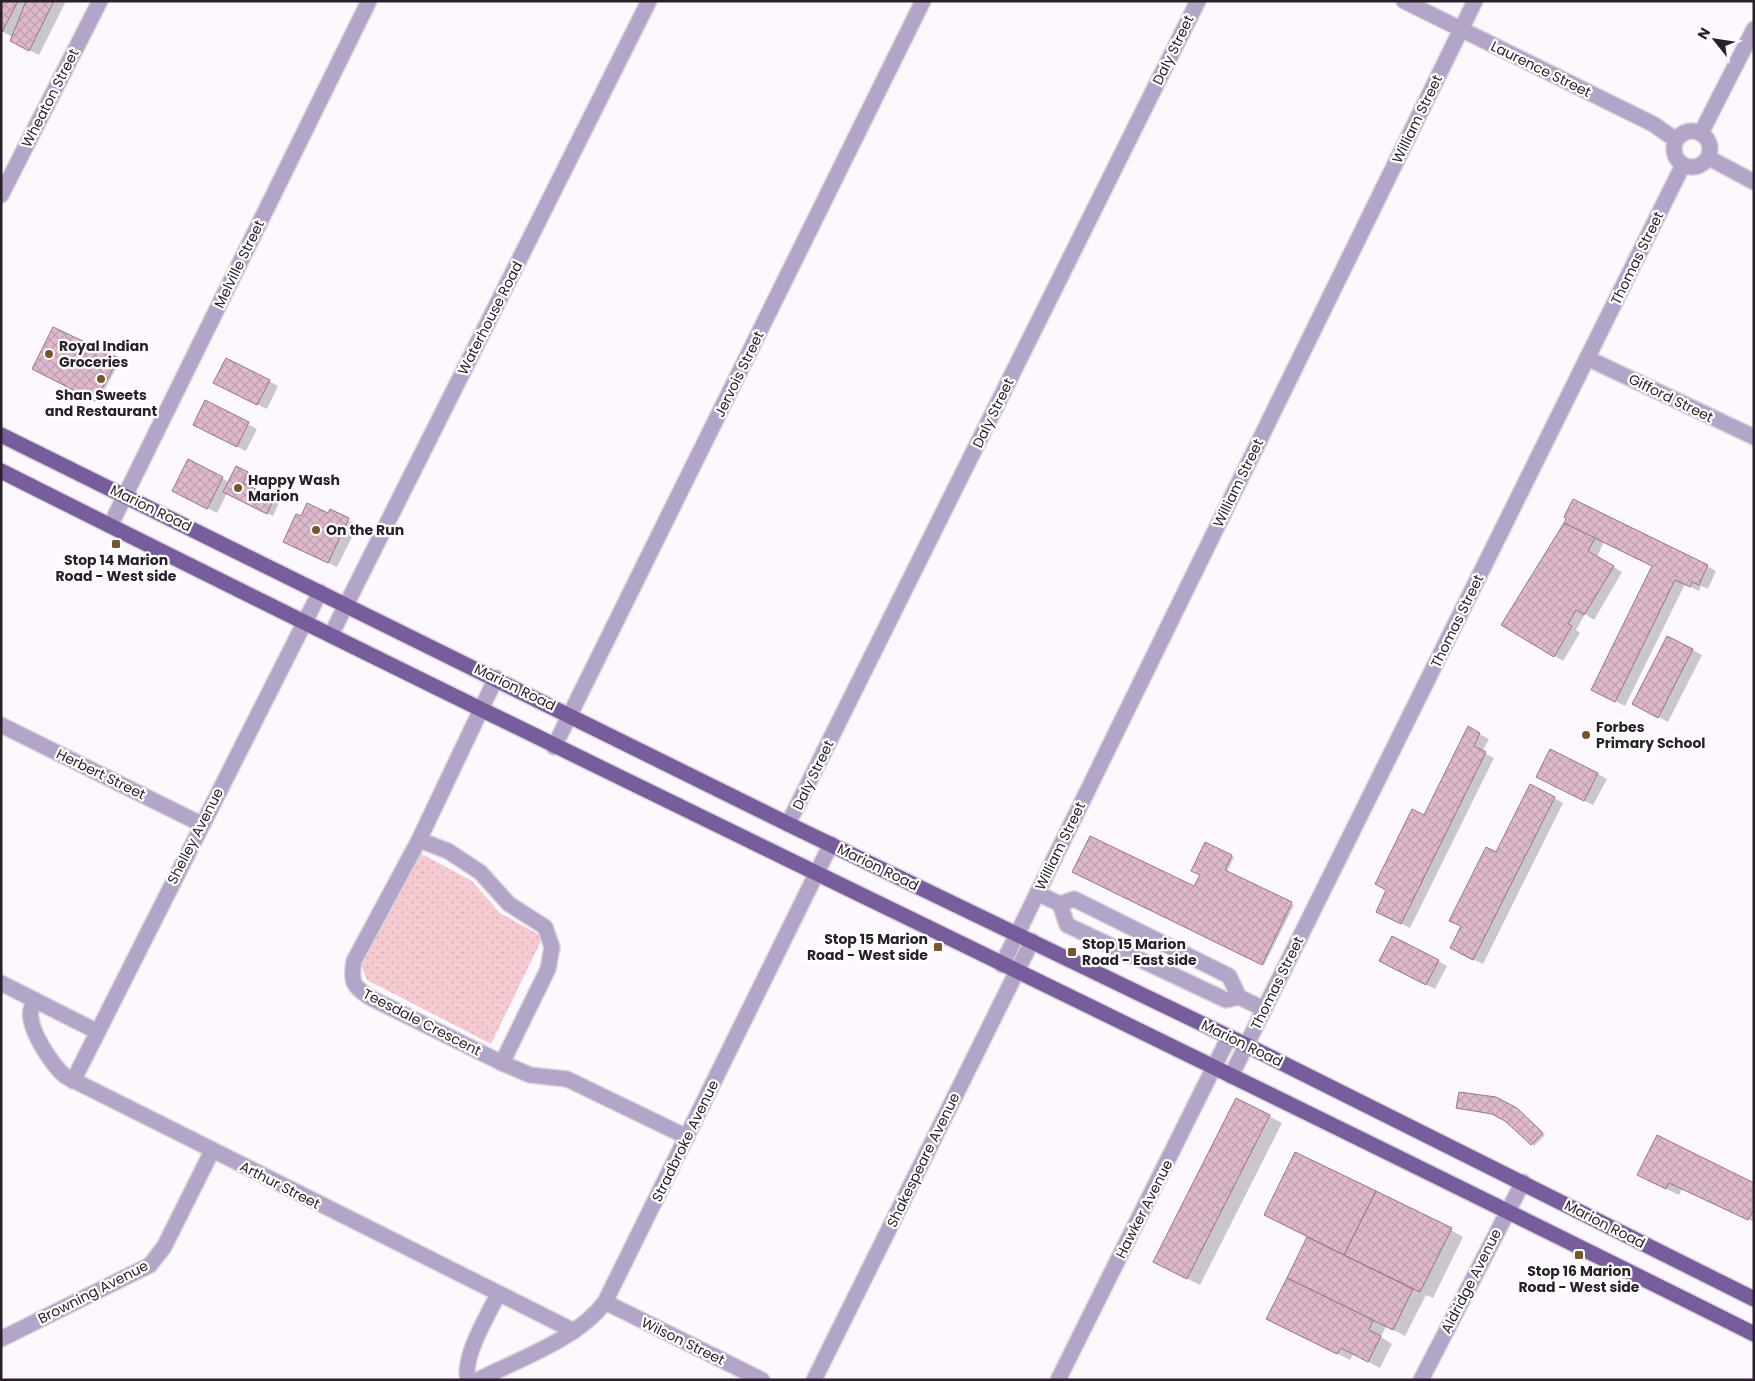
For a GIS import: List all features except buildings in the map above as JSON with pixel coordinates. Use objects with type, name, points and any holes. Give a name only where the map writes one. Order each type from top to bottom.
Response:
[{"type":"main road","name":"Marion Road","points":[[1,435],[570,714],[788,824],[1246,1045],[1754,1299]]},
{"type":"main road","points":[[1,472],[554,747],[818,873],[1002,965],[1507,1210],[1754,1334]]},
{"type":"street","name":"Wheaton Street","points":[[3,185],[100,1]]},
{"type":"street","name":"Melville Street","points":[[110,526],[368,1]]},
{"type":"street","name":"Waterhouse Road","points":[[331,636],[649,1]]},
{"type":"street","name":"Jervois Street","points":[[554,747],[923,1]]},
{"type":"street","name":"Daly Street","points":[[788,824],[1198,1]]},
{"type":"street","name":"Laurence Street","points":[[1404,1],[1653,124],[1676,140]]},
{"type":"street","name":"William Street","points":[[1002,965],[1475,1]]},
{"type":"street","points":[[1701,133],[1754,29]]},
{"type":"street","points":[[1690,131],[1701,133],[1709,142],[1711,148],[1709,158],[1698,167],[1691,168],[1683,165],[1675,155],[1676,140],[1680,135],[1690,131]]},
{"type":"street","points":[[1709,158],[1754,182]]},
{"type":"street","name":"Thomas Street","points":[[1231,1076],[1683,165]]},
{"type":"street","name":"Gifford Street","points":[[1587,358],[1754,438]]},
{"type":"street","name":"Shelley Avenue","points":[[73,1081],[96,1031],[320,592]]},
{"type":"street","name":"Teesdale Crescent","points":[[496,678],[419,840],[354,961],[351,975],[356,988],[371,998],[502,1063],[530,1074],[567,1079],[687,1137]]},
{"type":"street","name":"Herbert Street","points":[[1,725],[201,824]]},
{"type":"street","points":[[419,840],[448,851],[480,872],[509,904],[545,927],[552,947],[548,969],[502,1063]]},
{"type":"street","name":"Stradbroke Avenue","points":[[478,1380],[574,1331],[596,1314],[605,1302],[831,844]]},
{"type":"street","points":[[1037,893],[1060,904],[1067,924],[1226,1000],[1239,997],[1264,1009]]},
{"type":"street","points":[[1060,904],[1074,899],[1229,976],[1239,997]]},
{"type":"street","name":"Shakespeare Avenue","points":[[814,1380],[1032,941]]},
{"type":"street","points":[[1,983],[96,1031]]},
{"type":"street","name":"Arthur Street","points":[[35,1000],[31,1010],[34,1030],[55,1066],[73,1081],[574,1331]]},
{"type":"street","name":"Hawker Avenue","points":[[1058,1380],[1229,1037]]},
{"type":"street","name":"Browning Avenue","points":[[1,1339],[150,1265],[164,1248],[212,1151]]},
{"type":"street","name":"Aldridge Avenue","points":[[1421,1380],[1523,1182]]},
{"type":"street","points":[[468,1380],[467,1369],[470,1354],[498,1294]]},
{"type":"street","name":"Wilson Street","points":[[605,1302],[762,1380]]},
{"type":"shaded area","points":[[418,852],[472,881],[500,913],[543,937],[491,1044],[367,980],[361,965]]},
{"type":"place","name":"Royal Indian Groceries","points":[[49,354]]},
{"type":"place","name":"Shan Sweets and Restaurant","points":[[101,379]]},
{"type":"place","name":"Happy Wash Marion","points":[[238,488]]},
{"type":"place","name":"On the Run","points":[[316,530]]},
{"type":"place","name":"Stop 14 Marion Road - West side","points":[[116,544]]},
{"type":"place","name":"Forbes Primary School","points":[[1586,735]]},
{"type":"place","name":"Stop 15 Marion Road - West side","points":[[938,947]]},
{"type":"place","name":"Stop 15 Marion Road - East side","points":[[1072,952]]},
{"type":"place","name":"Stop 16 Marion Road - West side","points":[[1579,1255]]}]
